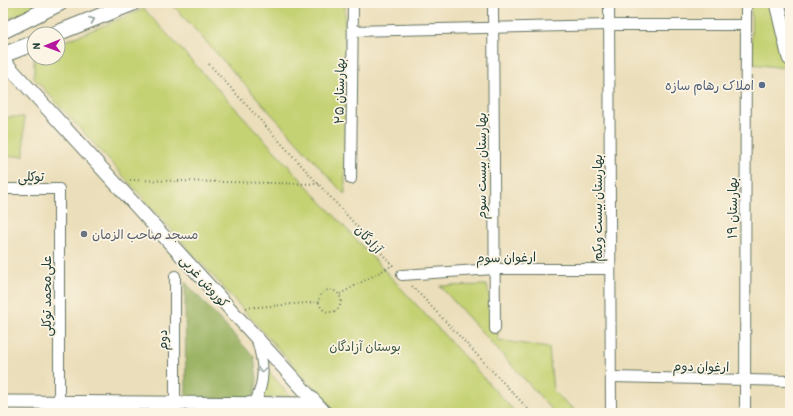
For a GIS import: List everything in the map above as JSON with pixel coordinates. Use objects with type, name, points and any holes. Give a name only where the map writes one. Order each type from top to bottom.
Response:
[{"type":"main road","points":[[66,30],[133,3]]},
{"type":"main road","points":[[777,3],[790,58]]},
{"type":"main road","points":[[3,31],[58,4]]},
{"type":"main road","points":[[3,55],[26,45]]},
{"type":"street","name":"بهارستان ۲۵","points":[[351,179],[353,3]]},
{"type":"street","name":"بهارستان بیست سوم","points":[[493,3],[495,329]]},
{"type":"street","name":"بهارستان بیست ویکم","points":[[609,3],[611,413]]},
{"type":"street","name":"بهارستان ۱۹","points":[[744,413],[746,3]]},
{"type":"street","points":[[353,31],[609,25],[746,25]]},
{"type":"street","name":"کوروش غربی","points":[[3,60],[321,409]]},
{"type":"street","name":"توکلی","points":[[3,189],[59,189]]},
{"type":"street","name":"علی‌محمد توکلی","points":[[59,189],[59,408]]},
{"type":"street","name":"ارغوان سوم","points":[[402,274],[494,269],[610,269]]},
{"type":"street","name":"دوم","points":[[175,276],[175,408]]},
{"type":"street","points":[[254,404],[262,383],[263,370],[262,355],[255,336]]},
{"type":"street","name":"ارغوان دوم","points":[[611,377],[790,381]]},
{"type":"street","points":[[3,402],[59,408],[175,408],[254,404],[321,409]]},
{"type":"path","name":"آزادگان","points":[[209,64],[393,265],[532,413]]},
{"type":"path","points":[[113,180],[319,184]]},
{"type":"path","points":[[340,294],[393,265]]},
{"type":"path","points":[[326,290],[334,290],[340,294],[342,302],[336,311],[325,311],[320,306],[320,295],[326,290]]},
{"type":"path","points":[[231,310],[319,302]]},
{"type":"green space","points":[[3,3],[47,3],[3,21]]},
{"type":"green space","points":[[171,3],[345,3],[345,195]]},
{"type":"green space","points":[[751,3],[770,3],[785,68],[752,64]]},
{"type":"green space","name":"بوستان آزادگان","points":[[144,9],[516,413],[336,413],[34,78],[34,66],[66,66],[66,41]]},
{"type":"green space","points":[[3,117],[24,117],[24,156],[3,156]]},
{"type":"green space","points":[[185,282],[254,357],[257,379],[255,395],[244,399],[186,398]]},
{"type":"green space","points":[[487,285],[499,340],[549,348],[553,391],[578,413],[555,413],[440,286]]},
{"type":"green space","points":[[265,367],[290,396],[260,399]]},
{"type":"place","name":"املاک رهام سازه","points":[[762,85]]},
{"type":"place","name":"مسجد صاحب الزمان","points":[[84,234]]}]
